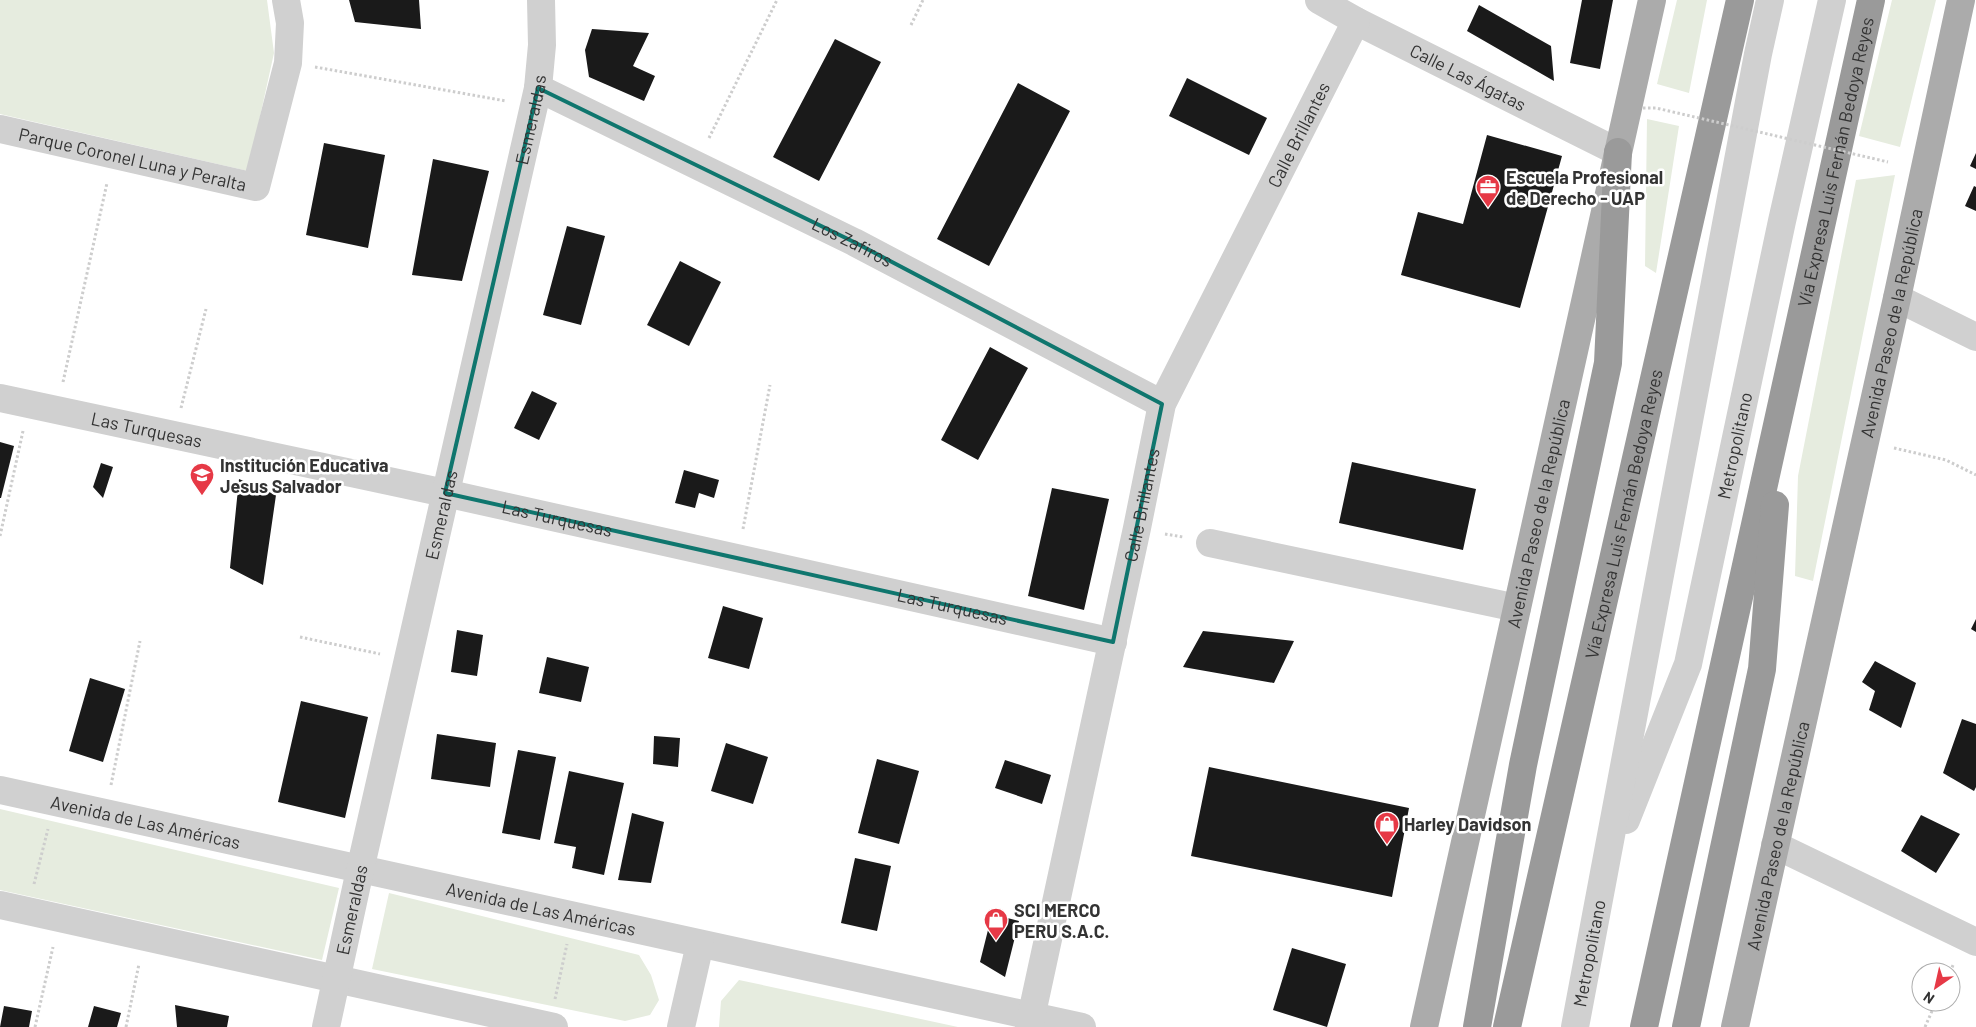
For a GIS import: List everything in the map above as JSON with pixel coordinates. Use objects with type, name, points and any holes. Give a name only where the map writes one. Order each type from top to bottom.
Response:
[{"type":"highway","name":"Vía Expresa Luis Fernán Bedoya Reyes","points":[[1507,1027],[1740,0]]},
{"type":"highway","name":"Vía Expresa Luis Fernán Bedoya Reyes","points":[[1644,1027],[1783,406],[1871,0]]},
{"type":"highway","points":[[1477,1027],[1523,765],[1608,363],[1618,152]]},
{"type":"highway","points":[[1686,1027],[1762,669],[1783,406]]},
{"type":"main road","name":"Avenida Paseo de la República","points":[[1424,1027],[1652,0]]},
{"type":"main road","name":"Avenida Paseo de la República","points":[[1734,1027],[1897,298],[1961,0]]},
{"type":"street","name":"Parque Coronel Luna y Peralta","points":[[0,129],[256,187],[288,63],[290,24],[286,0]]},
{"type":"street","name":"Esmeraldas","points":[[326,1027],[445,493],[536,97],[542,45],[541,0]]},
{"type":"street","name":"Calle Las Ágatas","points":[[1319,0],[1356,21],[1618,152]]},
{"type":"street","name":"Metropolitano","points":[[1575,1027],[1758,54],[1770,0]]},
{"type":"street","name":"Metropolitano","points":[[1603,879],[1688,664],[1780,230],[1832,0]]},
{"type":"street","name":"Calle Brillantes","points":[[1030,1022],[1113,642],[1162,404],[1356,21]]},
{"type":"street","name":"Los Zafiros","points":[[536,97],[696,165],[854,242],[1162,404]]},
{"type":"street","points":[[1897,298],[1976,337]]},
{"type":"street","name":"Las Turquesas","points":[[0,398],[445,493],[1113,642]]},
{"type":"street","points":[[1210,542],[1517,608]]},
{"type":"street","name":"Avenida de Las Américas","points":[[0,790],[700,944],[1030,1022],[1082,1027]]},
{"type":"street","points":[[1774,845],[1976,942]]},
{"type":"street","points":[[0,905],[551,1026]]},
{"type":"street","points":[[681,1027],[700,944]]},
{"type":"path","points":[[696,165],[777,0]]},
{"type":"path","points":[[911,25],[923,0]]},
{"type":"path","points":[[288,63],[536,97]]},
{"type":"path","points":[[1643,108],[1656,108],[1888,162]]},
{"type":"path","points":[[57,410],[114,154]]},
{"type":"path","points":[[174,435],[206,309]]},
{"type":"path","points":[[737,558],[770,385]]},
{"type":"path","points":[[0,536],[28,404]]},
{"type":"path","points":[[1865,441],[1946,460],[1976,475]]},
{"type":"path","points":[[1137,528],[1210,542]]},
{"type":"path","points":[[300,637],[408,660]]},
{"type":"path","points":[[105,814],[140,641]]},
{"type":"path","points":[[28,911],[54,802]]},
{"type":"path","points":[[551,1026],[574,916]]},
{"type":"path","points":[[35,1027],[59,918]]},
{"type":"path","points":[[126,1027],[145,937]]},
{"type":"path","points":[[1924,1027],[1931,1012]]},
{"type":"highlighted area","points":[[538,88],[854,242],[1162,404],[1113,642],[445,493]]},
{"type":"shaded area","points":[[0,0],[267,0],[274,53],[248,171],[0,114]]},
{"type":"shaded area","points":[[1677,0],[1707,0],[1689,93],[1657,84]]},
{"type":"shaded area","points":[[1892,0],[1936,0],[1900,147],[1859,136]]},
{"type":"shaded area","points":[[1647,119],[1679,126],[1656,273],[1645,266]]},
{"type":"shaded area","points":[[1895,175],[1813,581],[1795,576],[1798,476],[1856,180]]},
{"type":"shaded area","points":[[0,809],[339,888],[322,960],[0,890]]},
{"type":"shaded area","points":[[389,893],[639,955],[651,975],[659,1000],[650,1015],[625,1021],[372,969]]},
{"type":"shaded area","points":[[739,980],[958,1027],[719,1027],[721,1001]]},
{"type":"building","points":[[349,0],[419,0],[421,29],[355,22]]},
{"type":"building","points":[[1582,0],[1613,0],[1600,69],[1570,63]]},
{"type":"building","points":[[1479,5],[1551,46],[1554,81],[1467,31]]},
{"type":"building","points":[[592,29],[649,33],[633,66],[655,76],[644,101],[589,77],[585,50]]},
{"type":"building","points":[[835,39],[881,62],[819,181],[773,157]]},
{"type":"building","points":[[1187,78],[1267,118],[1249,155],[1169,116]]},
{"type":"building","points":[[1018,83],[1070,111],[989,266],[937,239]]},
{"type":"building","points":[[1487,135],[1562,156],[1520,308],[1401,275],[1418,212],[1463,224]]},
{"type":"building","points":[[324,143],[385,155],[368,248],[306,235]]},
{"type":"building","points":[[1976,153],[1976,169],[1970,166]]},
{"type":"building","points":[[433,159],[489,171],[462,281],[412,275]]},
{"type":"building","points":[[1974,186],[1976,187],[1976,211],[1965,206]]},
{"type":"building","points":[[567,226],[605,236],[581,325],[543,315]]},
{"type":"building","points":[[680,261],[721,282],[689,346],[647,325]]},
{"type":"building","points":[[990,347],[1028,368],[978,460],[941,440]]},
{"type":"building","points":[[532,391],[557,403],[539,440],[514,428]]},
{"type":"building","points":[[0,442],[14,446],[1,498],[0,498]]},
{"type":"building","points":[[1352,462],[1476,489],[1463,550],[1339,523]]},
{"type":"building","points":[[101,463],[113,467],[103,498],[93,487]]},
{"type":"building","points":[[684,470],[719,480],[714,498],[699,493],[695,508],[675,503]]},
{"type":"building","points":[[239,479],[276,495],[263,585],[230,568]]},
{"type":"building","points":[[1052,488],[1109,499],[1084,610],[1028,596]]},
{"type":"building","points":[[723,606],[763,618],[749,669],[708,658]]},
{"type":"building","points":[[1976,619],[1976,632],[1971,629]]},
{"type":"building","points":[[457,630],[483,635],[477,676],[451,672]]},
{"type":"building","points":[[1203,631],[1294,641],[1274,683],[1183,667]]},
{"type":"building","points":[[547,657],[589,667],[581,702],[539,693]]},
{"type":"building","points":[[1875,661],[1916,683],[1901,728],[1869,710],[1875,691],[1862,682]]},
{"type":"building","points":[[90,678],[125,689],[103,762],[69,751]]},
{"type":"building","points":[[301,701],[368,717],[345,818],[278,802]]},
{"type":"building","points":[[1962,719],[1976,724],[1976,787],[1974,791],[1943,773]]},
{"type":"building","points":[[437,734],[496,743],[490,787],[431,779]]},
{"type":"building","points":[[654,736],[680,738],[678,767],[653,764]]},
{"type":"building","points":[[726,743],[768,757],[753,804],[711,791]]},
{"type":"building","points":[[518,750],[556,757],[540,840],[502,833]]},
{"type":"building","points":[[877,759],[919,771],[899,844],[858,833]]},
{"type":"building","points":[[1005,760],[1051,775],[1042,804],[995,788]]},
{"type":"building","points":[[1209,767],[1409,808],[1392,897],[1191,856]]},
{"type":"building","points":[[569,771],[624,783],[604,875],[572,868],[576,847],[554,843]]},
{"type":"building","points":[[632,813],[664,822],[651,883],[618,880]]},
{"type":"building","points":[[1921,815],[1960,834],[1936,873],[1901,851]]},
{"type":"building","points":[[855,858],[891,866],[877,931],[841,923]]},
{"type":"building","points":[[992,914],[1019,921],[1005,977],[980,962]]},
{"type":"building","points":[[1292,948],[1346,964],[1327,1027],[1273,1010]]},
{"type":"building","points":[[175,1005],[229,1016],[227,1027],[177,1027]]},
{"type":"building","points":[[4,1006],[32,1011],[29,1027],[0,1027]]},
{"type":"building","points":[[94,1006],[121,1013],[117,1027],[88,1027]]},
{"type":"place","name":"Escuela Profesional de Derecho - UAP","points":[[1488,208]]},
{"type":"place","name":"Institución Educativa Jesus Salvador","points":[[202,496]]},
{"type":"place","name":"Harley Davidson","points":[[1387,845]]},
{"type":"place","name":"SCI MERCO PERU S.A.C.","points":[[996,941]]}]
